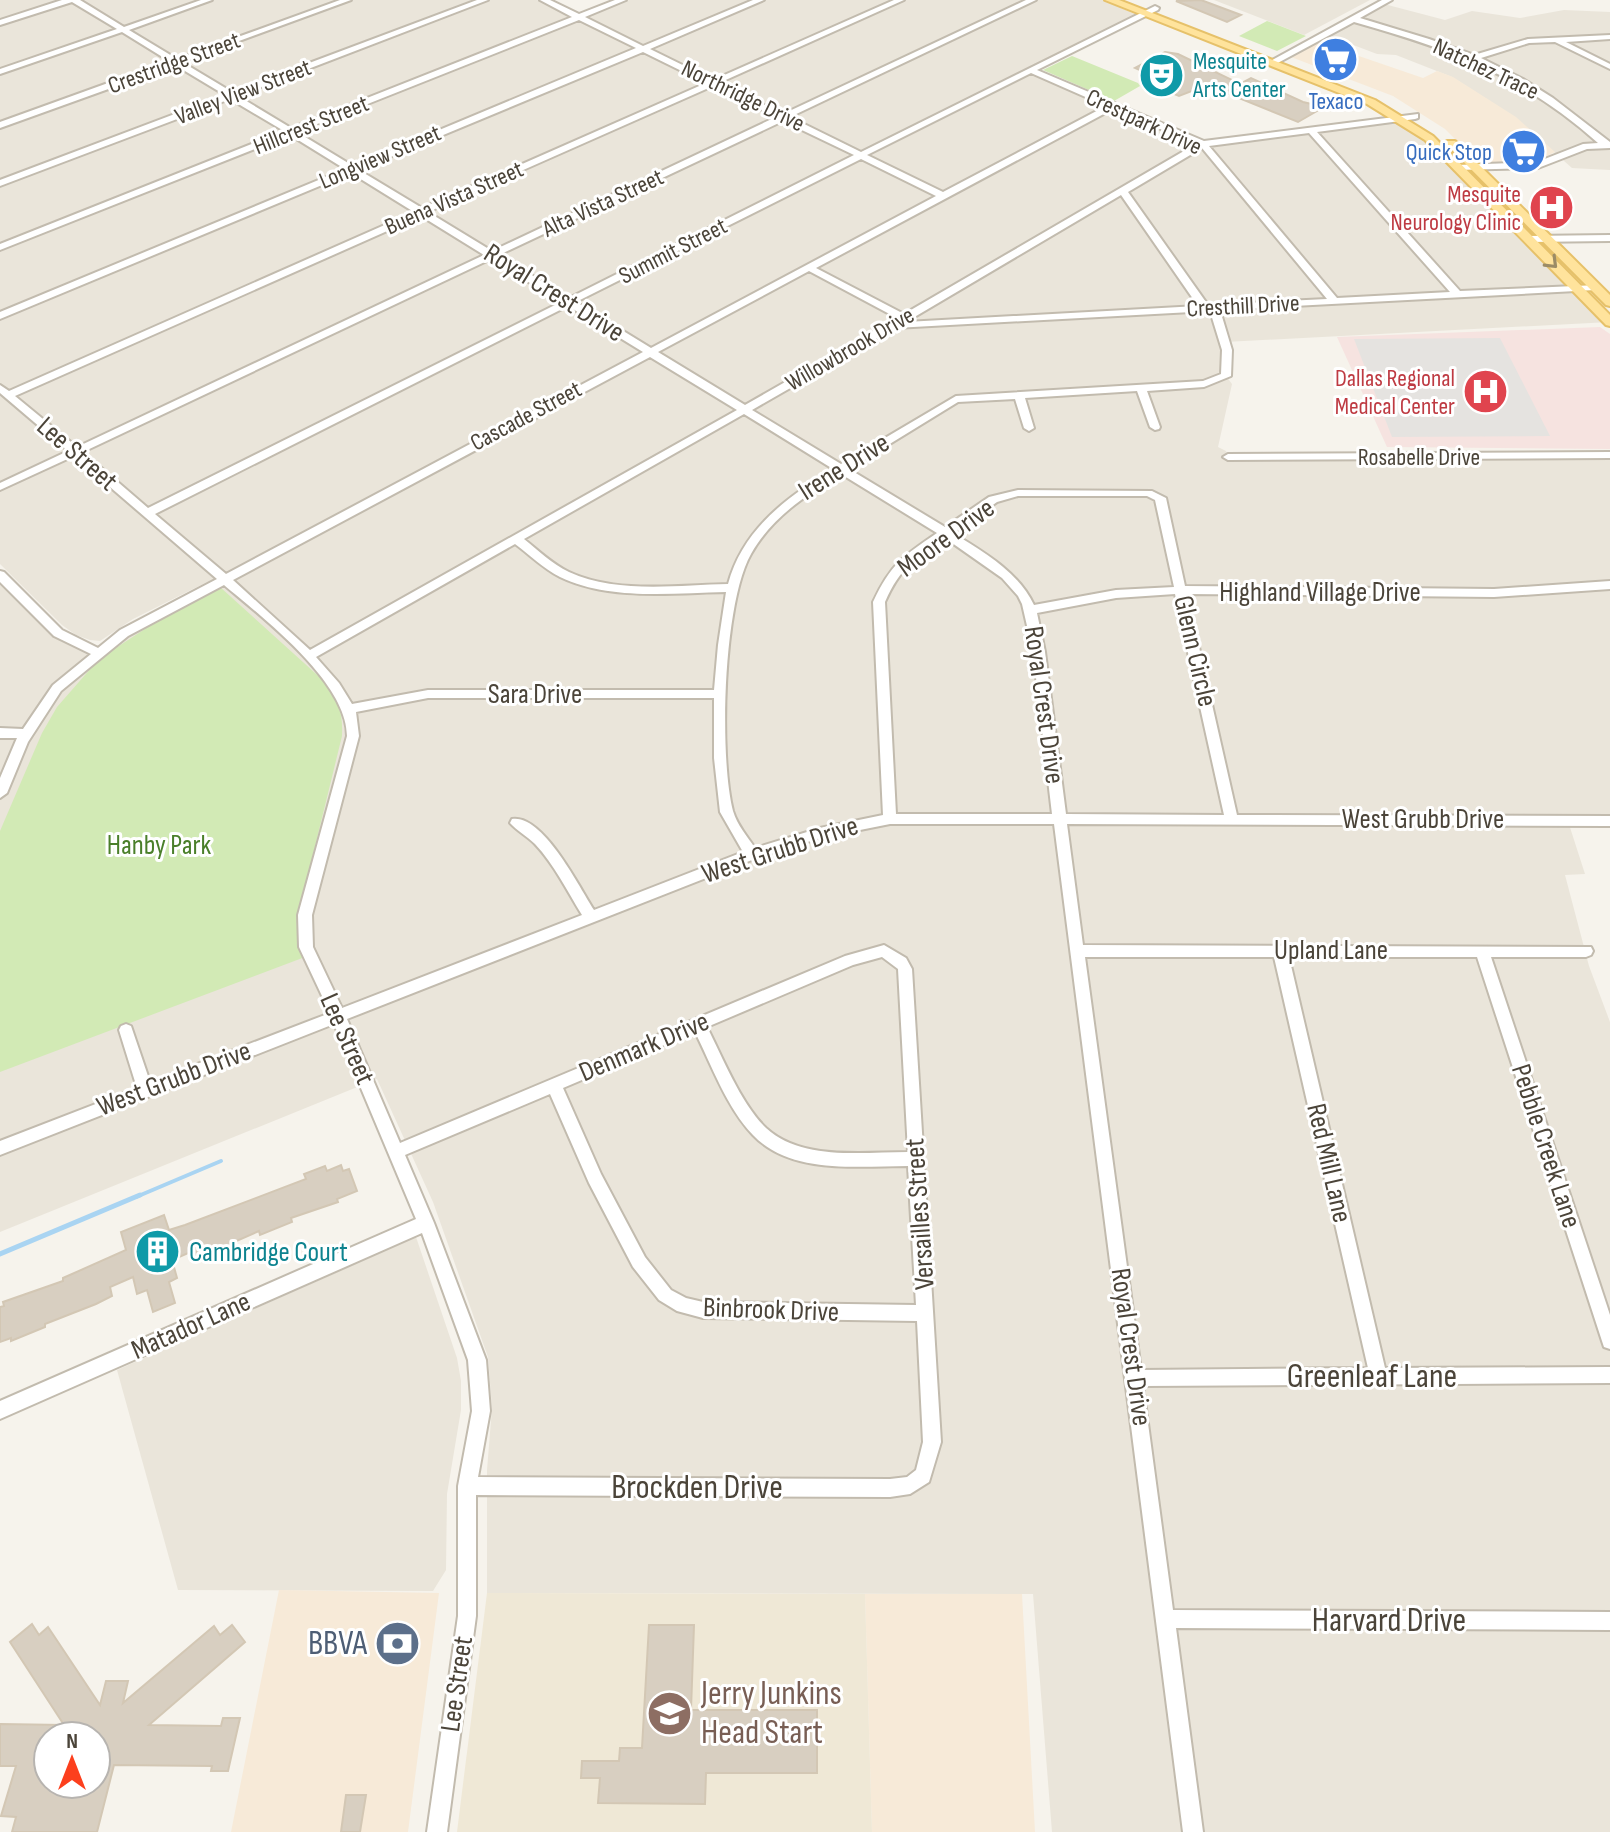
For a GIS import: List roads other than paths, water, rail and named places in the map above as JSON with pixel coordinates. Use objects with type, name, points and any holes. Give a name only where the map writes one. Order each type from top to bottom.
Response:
[{"type":"main road","points":[[1110,0],[1150,11],[1275,60],[1402,118],[1429,138],[1610,322]]},
{"type":"main road","points":[[1133,0],[1150,11]]},
{"type":"main road","points":[[1275,60],[1352,85],[1415,116],[1476,167],[1610,302]]},
{"type":"street","points":[[0,23],[73,0]]},
{"type":"street","name":"Royal Crest Drive","points":[[73,0],[944,532],[994,565],[1022,594],[1031,610],[1168,1619],[1193,1832]]},
{"type":"street","points":[[0,72],[208,0]]},
{"type":"street","name":"Crestridge Street","points":[[0,125],[347,0]]},
{"type":"street","name":"Valley View Street","points":[[0,183],[484,0]]},
{"type":"street","name":"Northridge Drive","points":[[544,0],[941,195]]},
{"type":"street","name":"Hillcrest Street","points":[[0,247],[622,0]]},
{"type":"street","name":"Longview Street","points":[[0,316],[760,0]]},
{"type":"street","name":"Buena Vista Street","points":[[4,391],[421,212],[900,0]]},
{"type":"street","name":"Alta Vista Street","points":[[0,487],[1032,0]]},
{"type":"street","points":[[1275,60],[1388,0]]},
{"type":"street","name":"Summit Street","points":[[147,513],[1150,11]]},
{"type":"street","name":"Natchez Trace","points":[[1353,19],[1473,58],[1541,93],[1608,145]]},
{"type":"street","points":[[1473,58],[1528,41],[1610,37]]},
{"type":"street","points":[[1553,38],[1610,67]]},
{"type":"street","name":"Crestpark Drive","points":[[1032,71],[1203,144],[1335,302]]},
{"type":"street","name":"Cascade Street","points":[[0,793],[26,734],[57,688],[97,652],[146,620],[1112,106]]},
{"type":"street","name":"Willowbrook Drive","points":[[308,656],[904,318],[1203,144],[1415,116]]},
{"type":"street","points":[[1311,130],[1458,295]]},
{"type":"street","points":[[1458,168],[1538,165],[1571,151],[1608,145]]},
{"type":"street","points":[[1122,190],[1210,308]]},
{"type":"street","points":[[1529,239],[1610,238]]},
{"type":"street","points":[[810,268],[904,318]]},
{"type":"street","name":"Cresthill Drive","points":[[890,325],[1595,287]]},
{"type":"street","name":"Irene Drive","points":[[752,854],[728,816],[720,780],[722,694],[731,588],[755,538],[783,506],[949,401],[1204,384],[1226,376],[1228,368],[1223,335],[1210,308]]},
{"type":"street","points":[[1141,388],[1155,427]]},
{"type":"street","name":"Lee Street","points":[[4,391],[224,579],[308,656],[336,687],[354,724],[305,915],[305,932],[311,961],[339,1017],[426,1223],[477,1360],[481,1382],[481,1411],[467,1486],[467,1616],[437,1832]]},
{"type":"street","points":[[1019,395],[1029,428]]},
{"type":"street","name":"Rosabelle Drive","points":[[1228,457],[1610,455]]},
{"type":"street","name":"Moore Drive","points":[[890,819],[879,602],[890,578],[903,562],[993,499],[1009,494],[1148,493]]},
{"type":"street","name":"Glenn Circle","points":[[1148,493],[1160,498],[1231,818]]},
{"type":"street","points":[[515,538],[562,573],[587,583],[731,588]]},
{"type":"street","points":[[0,575],[58,633],[97,652]]},
{"type":"street","name":"Highland Village Drive","points":[[1031,610],[1119,594],[1500,592],[1610,585]]},
{"type":"street","name":"Sara Drive","points":[[349,709],[428,694],[722,694]]},
{"type":"street","points":[[0,733],[26,734]]},
{"type":"street","points":[[0,749],[18,749]]},
{"type":"street","name":"West Grubb Drive","points":[[0,1148],[752,854],[856,823],[890,819],[1231,818],[1610,821]]},
{"type":"street","points":[[517,823],[528,828],[542,842],[591,917]]},
{"type":"street","name":"Red Mill Lane","points":[[1280,950],[1378,1376]]},
{"type":"street","name":"Denmark Drive","points":[[396,1152],[859,956],[884,951],[894,956]]},
{"type":"street","name":"Upland Lane","points":[[1077,951],[1586,951]]},
{"type":"street","name":"Pebble Creek Lane","points":[[1482,951],[1610,1341]]},
{"type":"street","name":"Versailles Street","points":[[894,956],[905,969],[907,980],[926,1313],[932,1442],[923,1476]]},
{"type":"street","points":[[698,1024],[752,1120],[769,1139],[808,1155],[915,1159]]},
{"type":"street","points":[[126,1030],[145,1089]]},
{"type":"street","name":"Binbrook Drive","points":[[554,1086],[595,1178],[639,1262],[665,1295],[683,1305],[703,1310],[926,1313]]},
{"type":"street","name":"Matador Lane","points":[[0,1410],[426,1223]]},
{"type":"street","name":"Greenleaf Lane","points":[[1135,1378],[1610,1375]]},
{"type":"street","name":"Brockden Drive","points":[[467,1486],[890,1488],[910,1485],[923,1476]]},
{"type":"street","name":"Harvard Drive","points":[[1168,1619],[1610,1621]]},
{"type":"waterway","points":[[136,1197],[221,1161]]},
{"type":"waterway","points":[[0,1254],[140,1195]]},
{"type":"place","name":"Texaco","points":[[1336,59]]},
{"type":"place","name":"Mesquite Arts Center","points":[[1162,75]]},
{"type":"place","name":"Quick Stop","points":[[1523,152]]},
{"type":"place","name":"Mesquite Neurology Clinic","points":[[1552,208]]},
{"type":"place","name":"Dallas Regional Medical Center","points":[[1486,392]]},
{"type":"place","name":"Cambridge Court","points":[[158,1252]]},
{"type":"place","name":"BBVA","points":[[398,1643]]},
{"type":"place","name":"Jerry Junkins Head Start","points":[[670,1713]]},
{"type":"park label","name":"Hanby Park","points":[[159,845]]}]
